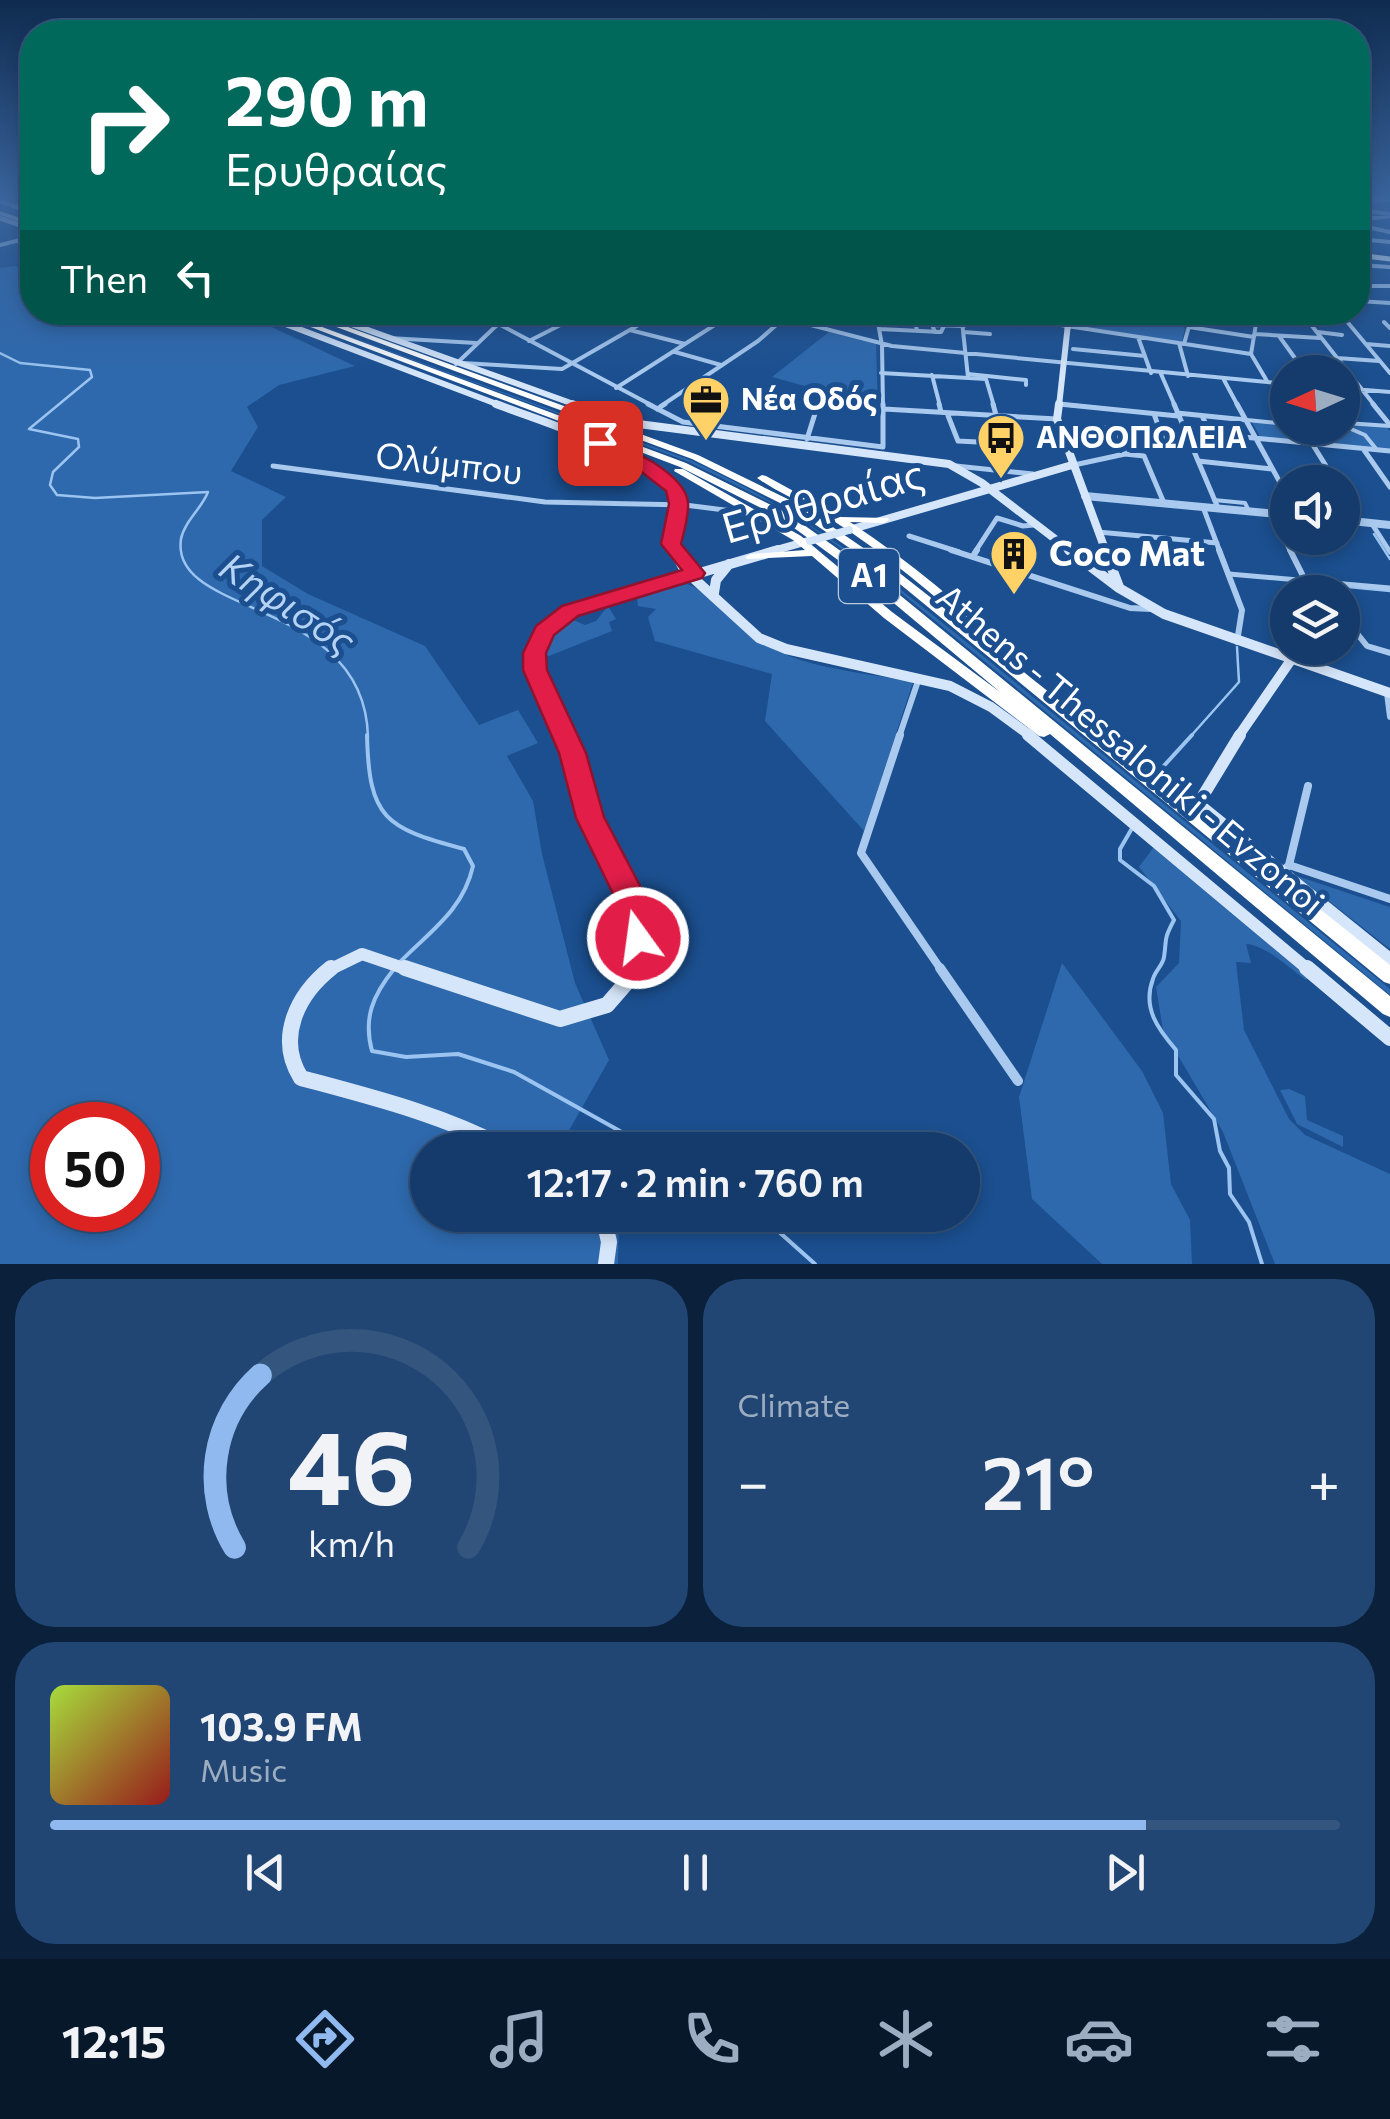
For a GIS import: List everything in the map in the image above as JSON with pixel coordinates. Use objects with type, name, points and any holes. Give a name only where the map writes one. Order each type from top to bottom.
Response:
[{"type":"highway","name":"Athens - Thessaloniki - Evzonoi","points":[[309,325],[726,484],[810,532],[876,581],[1390,1008]]},
{"type":"highway","name":"Athens - Thessaloniki - Evzonoi","points":[[335,325],[727,470],[826,525],[893,573],[1390,976]]},
{"type":"highway","points":[[613,427],[709,456],[838,517],[944,597],[1102,742]]},
{"type":"highway","points":[[601,434],[739,502],[784,532],[807,542],[844,578],[1019,714],[1104,773]]},
{"type":"highway","points":[[838,517],[884,520]]},
{"type":"highway","points":[[880,545],[875,532],[884,520]]},
{"type":"highway","points":[[751,558],[798,552],[821,558]]},
{"type":"main road","points":[[1370,256],[1390,259]]},
{"type":"main road","points":[[288,325],[618,450],[671,484],[678,504],[671,536],[674,552],[724,607],[760,638],[786,649],[919,677],[968,693],[1010,719],[1390,1038]]},
{"type":"main road","name":"Ερυθραίας","points":[[354,325],[602,416],[949,464],[988,491]]},
{"type":"main road","points":[[1070,326],[1057,418],[1119,588]]},
{"type":"main road","name":"Ερυθραίας","points":[[928,462],[988,491]]},
{"type":"main road","name":"Ερυθραίας","points":[[474,1132],[389,1100],[315,1085],[296,1073],[288,1045],[297,1012],[311,984],[323,970],[346,957],[370,954],[384,958],[410,972],[560,1019],[594,1012],[618,994],[638,955],[637,918],[590,818],[572,753],[535,670],[534,653],[544,631],[570,611],[691,571],[751,558],[1072,465]]},
{"type":"main road","points":[[967,496],[974,488],[971,480]]},
{"type":"main road","points":[[1002,501],[1006,486]]},
{"type":"main road","points":[[988,491],[1152,608],[1270,653]]},
{"type":"main road","points":[[967,496],[1002,501]]},
{"type":"main road","points":[[714,593],[716,580],[730,563]]},
{"type":"main road","points":[[691,571],[714,568]]},
{"type":"main road","points":[[691,571],[724,607]]},
{"type":"main road","points":[[1288,665],[1212,776],[1198,804],[1285,869],[1390,959]]},
{"type":"main road","points":[[1306,665],[1388,692]]},
{"type":"main road","points":[[606,1264],[607,1232]]},
{"type":"street","points":[[1384,322],[1390,328]]},
{"type":"street","points":[[529,341],[560,325]]},
{"type":"street","points":[[562,370],[639,325]]},
{"type":"street","points":[[616,388],[714,325]]},
{"type":"street","points":[[657,409],[777,325]]},
{"type":"street","points":[[819,325],[882,344],[1064,366],[1268,382]]},
{"type":"street","points":[[456,364],[496,326],[685,427],[883,448],[878,325]]},
{"type":"street","points":[[916,325],[917,331]]},
{"type":"street","points":[[963,325],[968,375]]},
{"type":"street","points":[[1063,325],[1251,354]]},
{"type":"street","points":[[1256,325],[1251,354],[1268,382]]},
{"type":"street","points":[[1311,325],[1335,355]]},
{"type":"street","points":[[1349,325],[1390,372]]},
{"type":"street","points":[[879,329],[944,331],[944,326],[990,334]]},
{"type":"street","points":[[1188,376],[1181,343],[1189,327],[1254,336],[1342,334]]},
{"type":"street","points":[[630,330],[686,344]]},
{"type":"street","points":[[1278,336],[1292,355]]},
{"type":"street","points":[[1138,337],[1151,373]]},
{"type":"street","points":[[389,338],[476,343]]},
{"type":"street","points":[[1366,344],[1390,346]]},
{"type":"street","points":[[1073,349],[1144,356]]},
{"type":"street","points":[[674,352],[722,365]]},
{"type":"street","points":[[1374,354],[1390,356]]},
{"type":"street","points":[[1360,361],[1380,362]]},
{"type":"street","points":[[456,364],[484,362],[584,371]]},
{"type":"street","points":[[882,373],[968,375],[1026,380],[1026,385]]},
{"type":"street","points":[[1160,374],[1216,504]]},
{"type":"street","points":[[968,375],[988,379],[996,416]]},
{"type":"street","points":[[932,376],[958,441],[996,443]]},
{"type":"street","points":[[1224,379],[1272,465]]},
{"type":"street","points":[[1360,387],[1390,425]]},
{"type":"street","points":[[1362,390],[1390,392]]},
{"type":"street","points":[[806,439],[821,392]]},
{"type":"street","points":[[1059,404],[1270,422]]},
{"type":"street","points":[[884,409],[1057,418]]},
{"type":"street","points":[[1154,414],[1164,442]]},
{"type":"street","points":[[1202,416],[1212,434],[1270,439]]},
{"type":"street","points":[[1360,423],[1390,425]]},
{"type":"street","points":[[1106,428],[1117,428],[1123,455],[1114,452],[1106,428]]},
{"type":"street","points":[[1360,433],[1377,450]]},
{"type":"street","points":[[1110,438],[1190,445]]},
{"type":"street","points":[[1322,445],[1390,451]]},
{"type":"street","points":[[1364,449],[1390,487]]},
{"type":"street","points":[[1072,465],[1123,455],[1146,456],[1164,503]]},
{"type":"street","points":[[1198,462],[1270,469]]},
{"type":"street","name":"Ερυθραίας","points":[[949,464],[1050,474]]},
{"type":"street","name":"Ολύμπου","points":[[273,466],[545,502],[678,504],[741,510],[784,532]]},
{"type":"street","points":[[1085,496],[1203,507],[1216,504],[1270,514]]},
{"type":"street","points":[[1203,507],[1242,614],[1237,642]]},
{"type":"street","points":[[973,556],[997,518],[1034,525]]},
{"type":"street","points":[[1360,522],[1390,525]]},
{"type":"street","points":[[1371,523],[1390,552]]},
{"type":"street","points":[[1098,532],[1218,543]]},
{"type":"street","points":[[909,536],[1130,608],[1152,608]]},
{"type":"street","points":[[1229,574],[1270,577]]},
{"type":"street","points":[[1360,585],[1390,588]]},
{"type":"street","points":[[1360,637],[1368,646],[1390,654]]},
{"type":"street","points":[[919,677],[861,852],[1018,1082]]},
{"type":"street","points":[[1388,692],[1390,717]]},
{"type":"street","points":[[1308,786],[1285,869],[1390,899]]},
{"type":"shaded area","points":[[20,267],[20,325],[268,325],[355,366],[279,385],[247,407],[258,427],[231,471],[286,497],[262,520],[262,566],[308,594],[425,646],[479,725],[518,710],[538,743],[507,756],[533,801],[542,854],[575,983],[609,1060],[568,1132],[410,1132],[410,1232],[619,1232],[618,1264],[0,1264],[0,268]]},
{"type":"shaded area","points":[[318,325],[690,460],[779,506],[689,462]]},
{"type":"shaded area","points":[[1171,325],[1185,328],[1182,342],[1075,326]]},
{"type":"shaded area","points":[[829,332],[876,344],[878,406],[772,377]]},
{"type":"shaded area","points":[[1252,422],[1270,424],[1270,439],[1261,438]]},
{"type":"shaded area","points":[[1360,423],[1385,425],[1390,431],[1390,450],[1336,445],[1360,445]]},
{"type":"shaded area","points":[[805,523],[875,571],[959,636],[1390,989],[1390,995],[883,578]]},
{"type":"shaded area","points":[[687,584],[778,651],[815,664],[913,682],[864,831],[765,721],[772,674],[655,641],[648,617],[656,609],[638,606],[637,597]]},
{"type":"shaded area","points":[[608,606],[616,619],[609,622],[612,631],[549,656],[542,655],[549,639],[571,619],[585,625],[596,621]]},
{"type":"shaded area","points":[[1156,844],[1311,976],[1306,980],[1270,953],[1246,944],[1251,963],[1236,962],[1244,1030],[1289,1119],[1305,1135],[1390,1174],[1390,1264],[1275,1264],[1223,1132],[1163,1030],[1156,987],[1179,963],[1181,921],[1139,867]]},
{"type":"shaded area","points":[[1297,876],[1390,907],[1390,949]]},
{"type":"shaded area","points":[[1062,963],[1142,1071],[1163,1113],[1171,1184],[1190,1220],[1192,1264],[1102,1264],[1032,1199],[1019,1097]]},
{"type":"shaded area","points":[[1289,1089],[1305,1096],[1307,1120],[1343,1136],[1343,1147],[1297,1124],[1280,1090]]},
{"type":"waterway","name":"Κηφισός","points":[[0,353],[20,363],[90,370],[92,377],[29,429],[78,439],[79,447],[53,472],[50,485],[57,495],[95,498],[208,492],[181,539],[185,564],[205,584],[304,634],[336,658],[359,692],[368,737]]},
{"type":"waterway","points":[[1374,534],[1390,559]]},
{"type":"waterway","points":[[1360,588],[1390,591]]},
{"type":"waterway","points":[[1190,737],[1239,682],[1237,647]]},
{"type":"waterway","name":"Κηφισός","points":[[367,735],[372,785],[387,816],[416,834],[464,849],[473,866],[453,908],[399,963]]},
{"type":"waterway","points":[[1161,769],[1192,735]]},
{"type":"waterway","points":[[1131,830],[1120,849],[1120,860],[1154,886],[1174,920],[1150,990],[1151,1009],[1176,1050],[1176,1075],[1214,1119],[1220,1151],[1229,1168],[1230,1194],[1249,1222],[1262,1264]]},
{"type":"waterway","name":"Κηφισός","points":[[394,969],[380,988],[369,1017],[372,1051],[406,1057],[458,1054],[514,1072],[622,1132]]},
{"type":"waterway","name":"Κηφισός","points":[[779,1232],[815,1264]]},
{"type":"place","name":"Νέα Οδός","points":[[706,442]]},
{"type":"place","name":"ΑΝΘΟΠΩΛΕΙΑ","points":[[1001,480]]},
{"type":"place","name":"Coco Mat","points":[[1014,596]]},
{"type":"route","points":[[600,443],[641,462],[675,489],[678,504],[671,544],[695,573],[570,611],[544,631],[534,653],[535,670],[554,705],[572,753],[590,818],[632,901],[638,938]]}]
